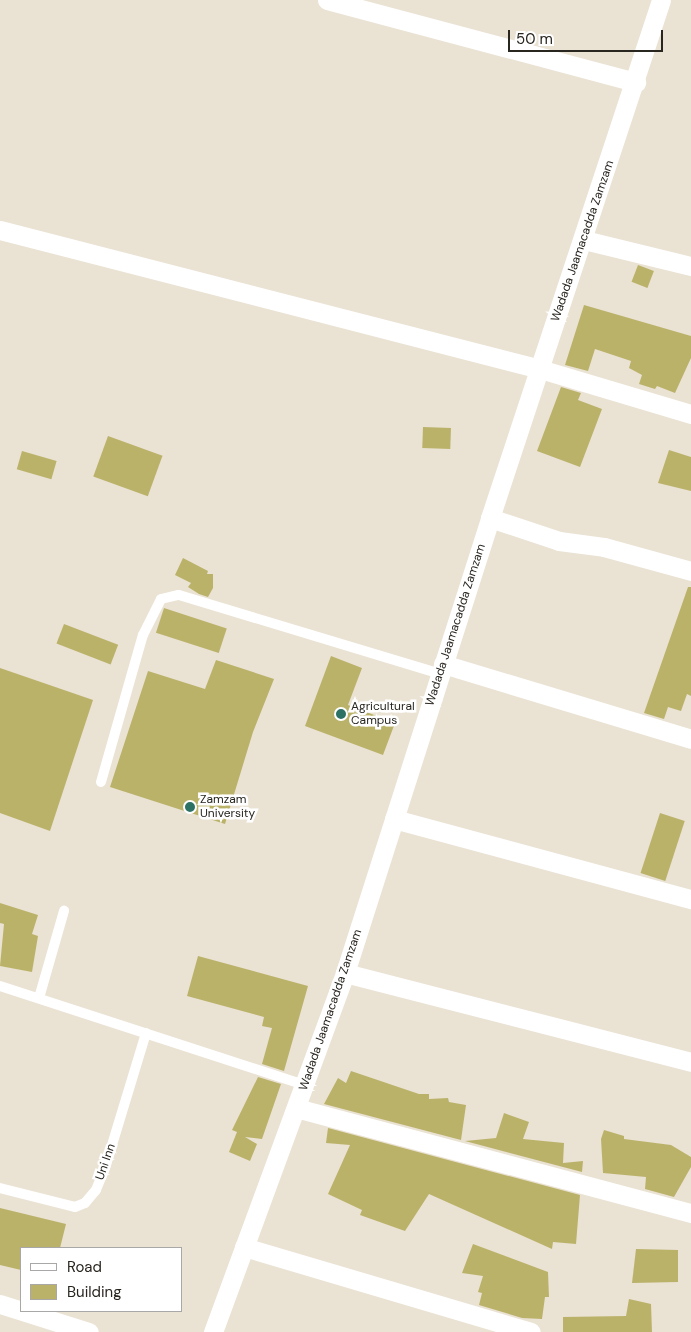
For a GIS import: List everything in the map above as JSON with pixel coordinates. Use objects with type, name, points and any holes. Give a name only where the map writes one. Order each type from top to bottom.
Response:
[{"type":"street","points":[[327,0],[636,82]]},
{"type":"street","name":"Wadada Jaamacadda Zamzam","points":[[213,1332],[306,1085],[344,973],[490,518],[584,240],[662,0]]},
{"type":"street","points":[[0,230],[540,369],[691,414]]},
{"type":"street","points":[[584,240],[691,266]]},
{"type":"street","points":[[490,518],[559,541],[604,548],[691,571]]},
{"type":"street","points":[[442,669],[691,739]]},
{"type":"street","points":[[394,819],[691,898]]},
{"type":"street","points":[[344,973],[691,1062]]},
{"type":"street","points":[[296,1108],[691,1213]]},
{"type":"street","points":[[244,1247],[531,1332]]},
{"type":"street","points":[[0,1304],[20,1310]]},
{"type":"street","points":[[25,1312],[89,1332]]},
{"type":"lane","points":[[102,782],[143,635],[161,599],[179,595],[442,669]]},
{"type":"lane","points":[[39,998],[64,911]]},
{"type":"lane","points":[[0,986],[306,1085]]},
{"type":"lane","name":"Uni Inn","points":[[0,1188],[32,1199],[76,1207],[85,1203],[96,1190],[105,1168],[146,1033]]},
{"type":"building","points":[[638,265],[654,271],[647,288],[632,282]]},
{"type":"building","points":[[584,305],[691,336],[691,358],[675,393],[657,386],[655,389],[639,384],[642,375],[629,368],[631,361],[595,349],[588,371],[565,365]]},
{"type":"building","points":[[561,387],[581,393],[578,400],[602,409],[580,467],[537,451]]},
{"type":"building","points":[[423,427],[451,428],[450,449],[422,448]]},
{"type":"building","points":[[108,436],[163,456],[148,496],[93,476]]},
{"type":"building","points":[[669,450],[691,457],[691,491],[658,483]]},
{"type":"building","points":[[22,451],[57,461],[51,479],[17,469]]},
{"type":"building","points":[[183,558],[208,571],[207,574],[213,574],[213,588],[208,597],[188,587],[191,583],[175,575]]},
{"type":"building","points":[[688,587],[691,587],[691,696],[687,694],[681,711],[668,707],[664,719],[644,713]]},
{"type":"building","points":[[164,608],[227,628],[219,653],[156,633]]},
{"type":"building","points":[[64,624],[118,645],[111,664],[56,644]]},
{"type":"building","name":"Agricultural Campus","points":[[331,656],[362,668],[348,705],[395,723],[383,755],[305,726]]},
{"type":"building","points":[[216,660],[274,679],[253,732],[225,824],[110,787],[148,671],[205,689]]},
{"type":"building","points":[[0,668],[93,700],[50,831],[0,813]]},
{"type":"building","points":[[660,813],[685,821],[665,881],[641,873]]},
{"type":"building","points":[[0,903],[38,915],[32,934],[38,936],[32,972],[0,966],[4,924],[0,923]]},
{"type":"building","points":[[198,956],[308,986],[284,1071],[262,1064],[272,1028],[262,1026],[264,1017],[187,996]]},
{"type":"building","points":[[351,1071],[419,1094],[429,1094],[429,1099],[448,1098],[449,1102],[466,1105],[461,1140],[324,1104],[338,1078],[346,1083]]},
{"type":"building","points":[[258,1077],[281,1084],[262,1139],[245,1137],[257,1144],[250,1161],[229,1152],[237,1132],[232,1130]]},
{"type":"building","points":[[504,1113],[529,1122],[523,1139],[564,1143],[563,1163],[583,1161],[582,1172],[465,1141],[496,1138]]},
{"type":"building","points":[[328,1128],[580,1195],[576,1244],[553,1242],[552,1249],[429,1194],[405,1231],[360,1215],[362,1210],[328,1194],[350,1145],[326,1143]]},
{"type":"building","points":[[604,1130],[624,1136],[624,1139],[671,1145],[691,1157],[691,1167],[674,1197],[645,1189],[646,1177],[603,1173],[601,1139]]},
{"type":"building","points":[[0,1208],[66,1224],[60,1247],[20,1247],[20,1270],[0,1265]]},
{"type":"building","points":[[473,1244],[548,1272],[549,1297],[545,1297],[542,1319],[522,1318],[479,1305],[482,1293],[478,1292],[483,1276],[462,1273]]},
{"type":"building","points":[[636,1249],[678,1250],[678,1282],[632,1283]]},
{"type":"building","points":[[629,1299],[651,1304],[652,1332],[563,1332],[563,1317],[626,1316]]},
{"type":"place","name":"Agricultural Campus","points":[[341,714]]},
{"type":"place","name":"Zamzam University","points":[[190,807]]}]
